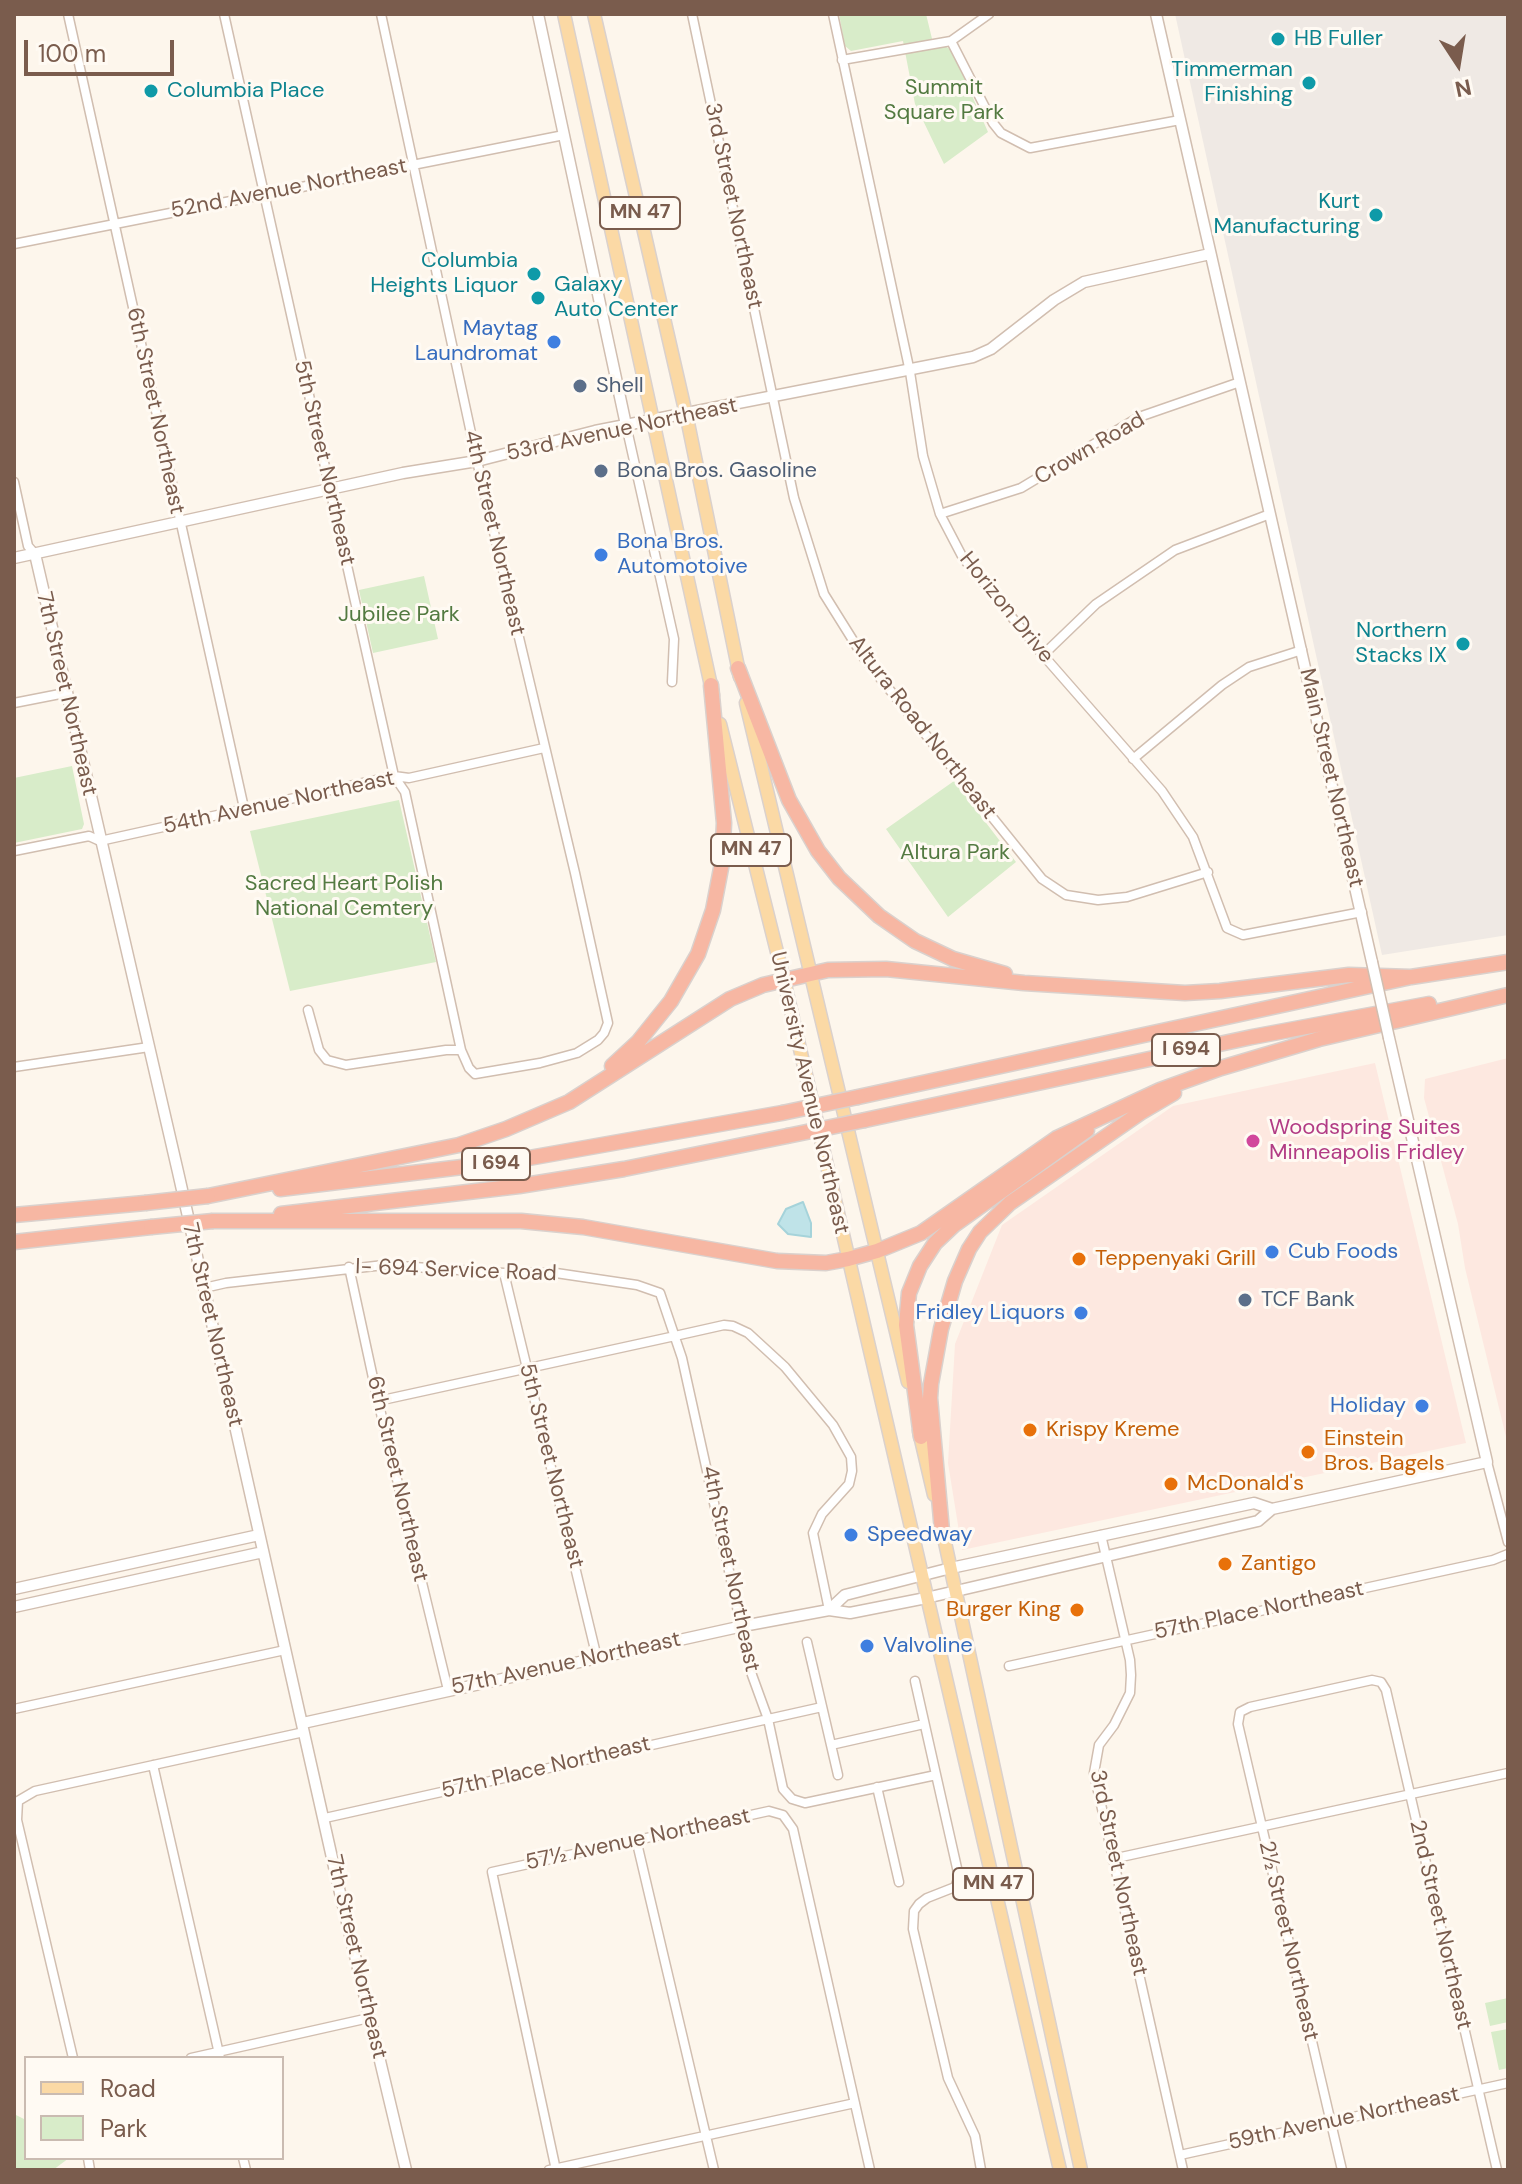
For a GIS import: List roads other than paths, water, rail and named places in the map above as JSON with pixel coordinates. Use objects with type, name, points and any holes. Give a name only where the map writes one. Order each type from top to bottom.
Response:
[{"type":"highway","points":[[738,668],[798,819],[830,868],[869,908],[915,941],[972,965],[1022,977],[1108,988]]},
{"type":"highway","points":[[541,1116],[585,1088],[638,1042],[671,1001],[702,945],[719,885],[724,823],[711,685]]},
{"type":"highway","name":"I 694","points":[[14,1215],[485,1165],[616,1144],[782,1113],[1411,977],[1508,962]]},
{"type":"highway","points":[[208,1196],[459,1145],[541,1116],[582,1094],[717,1006],[752,989],[813,973],[865,967],[1009,982],[1199,992],[1349,975],[1411,977]]},
{"type":"highway","points":[[213,1221],[529,1222],[583,1227],[777,1261],[826,1263],[877,1251],[929,1228],[1057,1138],[1143,1097],[1241,1062],[1347,1032],[1508,993]]},
{"type":"highway","name":"I 694","points":[[14,1242],[519,1186],[624,1169],[1252,1037],[1384,1011],[1508,993]]},
{"type":"highway","points":[[942,1531],[930,1398],[932,1372],[955,1281],[973,1241],[1010,1203],[1140,1113],[1174,1093],[1241,1062]]},
{"type":"highway","points":[[921,1437],[906,1325],[909,1293],[924,1258],[940,1238],[965,1217],[1088,1129],[1143,1097]]},
{"type":"main road","name":"University Avenue Northeast","points":[[564,14],[711,685],[784,980],[1060,2170]]},
{"type":"main road","name":"University Avenue Northeast","points":[[594,14],[685,413],[738,668],[784,866],[813,973],[951,1568],[1081,2170]]},
{"type":"street","name":"6th Street Northeast","points":[[68,14],[244,808]]},
{"type":"street","name":"5th Street Northeast","points":[[224,14],[394,776],[405,792],[461,1050]]},
{"type":"street","name":"4th Street Northeast","points":[[381,14],[477,461],[608,1023],[604,1033],[592,1046],[540,1063],[475,1074],[461,1050]]},
{"type":"street","points":[[538,14],[674,639],[672,682]]},
{"type":"street","name":"3rd Street Northeast","points":[[692,14],[773,398]]},
{"type":"street","name":"Horizon Drive","points":[[833,14],[910,372],[923,456],[940,514],[963,558],[1162,791],[1193,837],[1227,928],[1243,935],[1362,912]]},
{"type":"street","points":[[842,60],[951,41],[989,14]]},
{"type":"street","name":"Main Street Northeast","points":[[1156,14],[1389,1038],[1508,1542]]},
{"type":"street","points":[[951,41],[993,123],[1001,133],[1030,148],[1180,120]]},
{"type":"street","name":"52nd Avenue Northeast","points":[[14,244],[564,135]]},
{"type":"street","name":"53rd Avenue Northeast","points":[[14,558],[330,488],[477,461],[626,425],[910,372],[973,357],[991,349],[1054,300],[1084,282],[1210,254]]},
{"type":"street","name":"Crown Road","points":[[940,514],[1021,488],[1139,417],[1240,382]]},
{"type":"street","name":"Altura Road Northeast","points":[[773,398],[794,498],[824,594],[864,658],[1042,879],[1066,895],[1098,900],[1127,897],[1208,872]]},
{"type":"street","name":"7th Street Northeast","points":[[14,482],[28,546],[35,554],[406,2170]]},
{"type":"street","points":[[1043,655],[1096,604],[1175,550],[1270,514]]},
{"type":"street","points":[[1133,759],[1222,685],[1249,667],[1302,650]]},
{"type":"street","points":[[14,703],[65,693]]},
{"type":"street","name":"54th Avenue Northeast","points":[[14,851],[89,836],[100,841],[394,776],[409,778],[544,748]]},
{"type":"street","points":[[308,1010],[319,1050],[327,1060],[336,1063],[346,1065],[461,1050]]},
{"type":"street","points":[[14,1067],[149,1047]]},
{"type":"street","name":"I- 694 Service Road","points":[[204,1288],[349,1267],[384,1265],[504,1273],[556,1273],[637,1285],[660,1293]]},
{"type":"street","name":"6th Street Northeast","points":[[349,1267],[448,1690]]},
{"type":"street","name":"5th Street Northeast","points":[[504,1273],[597,1658]]},
{"type":"street","name":"4th Street Northeast","points":[[660,1293],[682,1358],[752,1675],[768,1719],[783,1789],[792,1799],[805,1803],[877,1787]]},
{"type":"street","points":[[378,1401],[724,1325],[748,1333],[785,1367],[817,1403],[851,1457],[849,1484],[822,1514],[813,1533],[829,1610]]},
{"type":"street","name":"57th Avenue Northeast","points":[[304,1728],[448,1690],[743,1626],[829,1610],[850,1613],[1105,1558],[1258,1521],[1272,1509],[1487,1462]]},
{"type":"street","name":"57th Avenue Northeast","points":[[829,1610],[845,1595],[951,1568],[1254,1503],[1272,1509]]},
{"type":"street","points":[[14,1589],[259,1535]]},
{"type":"street","name":"3rd Street Northeast","points":[[1101,1535],[1130,1660],[1130,1693],[1114,1725],[1099,1745],[1094,1773],[1183,2170]]},
{"type":"street","points":[[14,1607],[263,1552]]},
{"type":"street","name":"57th Place Northeast","points":[[1009,1666],[1493,1560],[1508,1554]]},
{"type":"street","points":[[108,1567],[112,1585]]},
{"type":"street","points":[[807,1642],[838,1775]]},
{"type":"street","points":[[14,1709],[285,1650]]},
{"type":"street","name":"2nd Street Northeast","points":[[1240,1712],[1250,1707],[1372,1680],[1381,1682],[1386,1690],[1497,2170]]},
{"type":"street","points":[[915,1681],[959,1877],[955,1887],[919,1904],[914,1911],[913,1929],[948,2078],[975,2136],[981,2170]]},
{"type":"street","name":"57th Place Northeast","points":[[325,1818],[822,1707]]},
{"type":"street","name":"2½ Street Northeast","points":[[1240,1712],[1238,1724],[1342,2170]]},
{"type":"street","points":[[831,1745],[924,1724]]},
{"type":"street","points":[[73,2056],[17,1820],[18,1801],[35,1791],[304,1728]]},
{"type":"street","points":[[153,1765],[220,2055],[369,2018]]},
{"type":"street","points":[[1112,1859],[1508,1773]]},
{"type":"street","points":[[899,1882],[877,1787],[936,1775]]},
{"type":"street","name":"57½ Avenue Northeast","points":[[554,2169],[492,1872],[636,1839],[769,1811],[783,1815],[793,1829],[855,2103]]},
{"type":"street","points":[[636,1839],[714,2170]]},
{"type":"street","name":"59th Avenue Northeast","points":[[1180,2155],[1508,2083]]},
{"type":"street","points":[[554,2169],[855,2103],[870,2170]]},
{"type":"water","points":[[803,1202],[811,1223],[811,1237],[788,1234],[778,1224],[786,1209]]},
{"type":"place","name":"HB Fuller","points":[[1278,39]]},
{"type":"place","name":"Timmerman Finishing","points":[[1309,83]]},
{"type":"place","name":"Columbia Place","points":[[151,91]]},
{"type":"place","name":"Kurt Manufacturing","points":[[1376,215]]},
{"type":"place","name":"Columbia Heights Liquor","points":[[534,274]]},
{"type":"place","name":"Galaxy Auto Center","points":[[538,298]]},
{"type":"place","name":"Maytag Laundromat","points":[[554,342]]},
{"type":"place","name":"Shell","points":[[580,386]]},
{"type":"place","name":"Bona Bros. Gasoline","points":[[601,471]]},
{"type":"place","name":"Bona Bros. Automotoive","points":[[601,555]]},
{"type":"place","name":"Northern Stacks IX","points":[[1463,644]]},
{"type":"place","name":"Woodspring Suites Minneapolis Fridley","points":[[1253,1141]]},
{"type":"place","name":"Cub Foods","points":[[1272,1252]]},
{"type":"place","name":"Teppenyaki Grill","points":[[1079,1259]]},
{"type":"place","name":"TCF Bank","points":[[1245,1300]]},
{"type":"place","name":"Fridley Liquors","points":[[1081,1313]]},
{"type":"place","name":"Holiday","points":[[1422,1406]]},
{"type":"place","name":"Krispy Kreme","points":[[1030,1430]]},
{"type":"place","name":"Einstein Bros. Bagels","points":[[1308,1452]]},
{"type":"place","name":"McDonald's","points":[[1171,1484]]},
{"type":"place","name":"Speedway","points":[[851,1535]]},
{"type":"place","name":"Zantigo","points":[[1225,1564]]},
{"type":"place","name":"Burger King","points":[[1077,1610]]},
{"type":"place","name":"Valvoline","points":[[867,1646]]},
{"type":"park label","name":"Summit Square Park","points":[[944,100]]},
{"type":"park label","name":"Jubilee Park","points":[[399,615]]},
{"type":"park label","name":"Altura Park","points":[[955,853]]},
{"type":"park label","name":"Sacred Heart Polish National Cemtery","points":[[344,896]]}]
